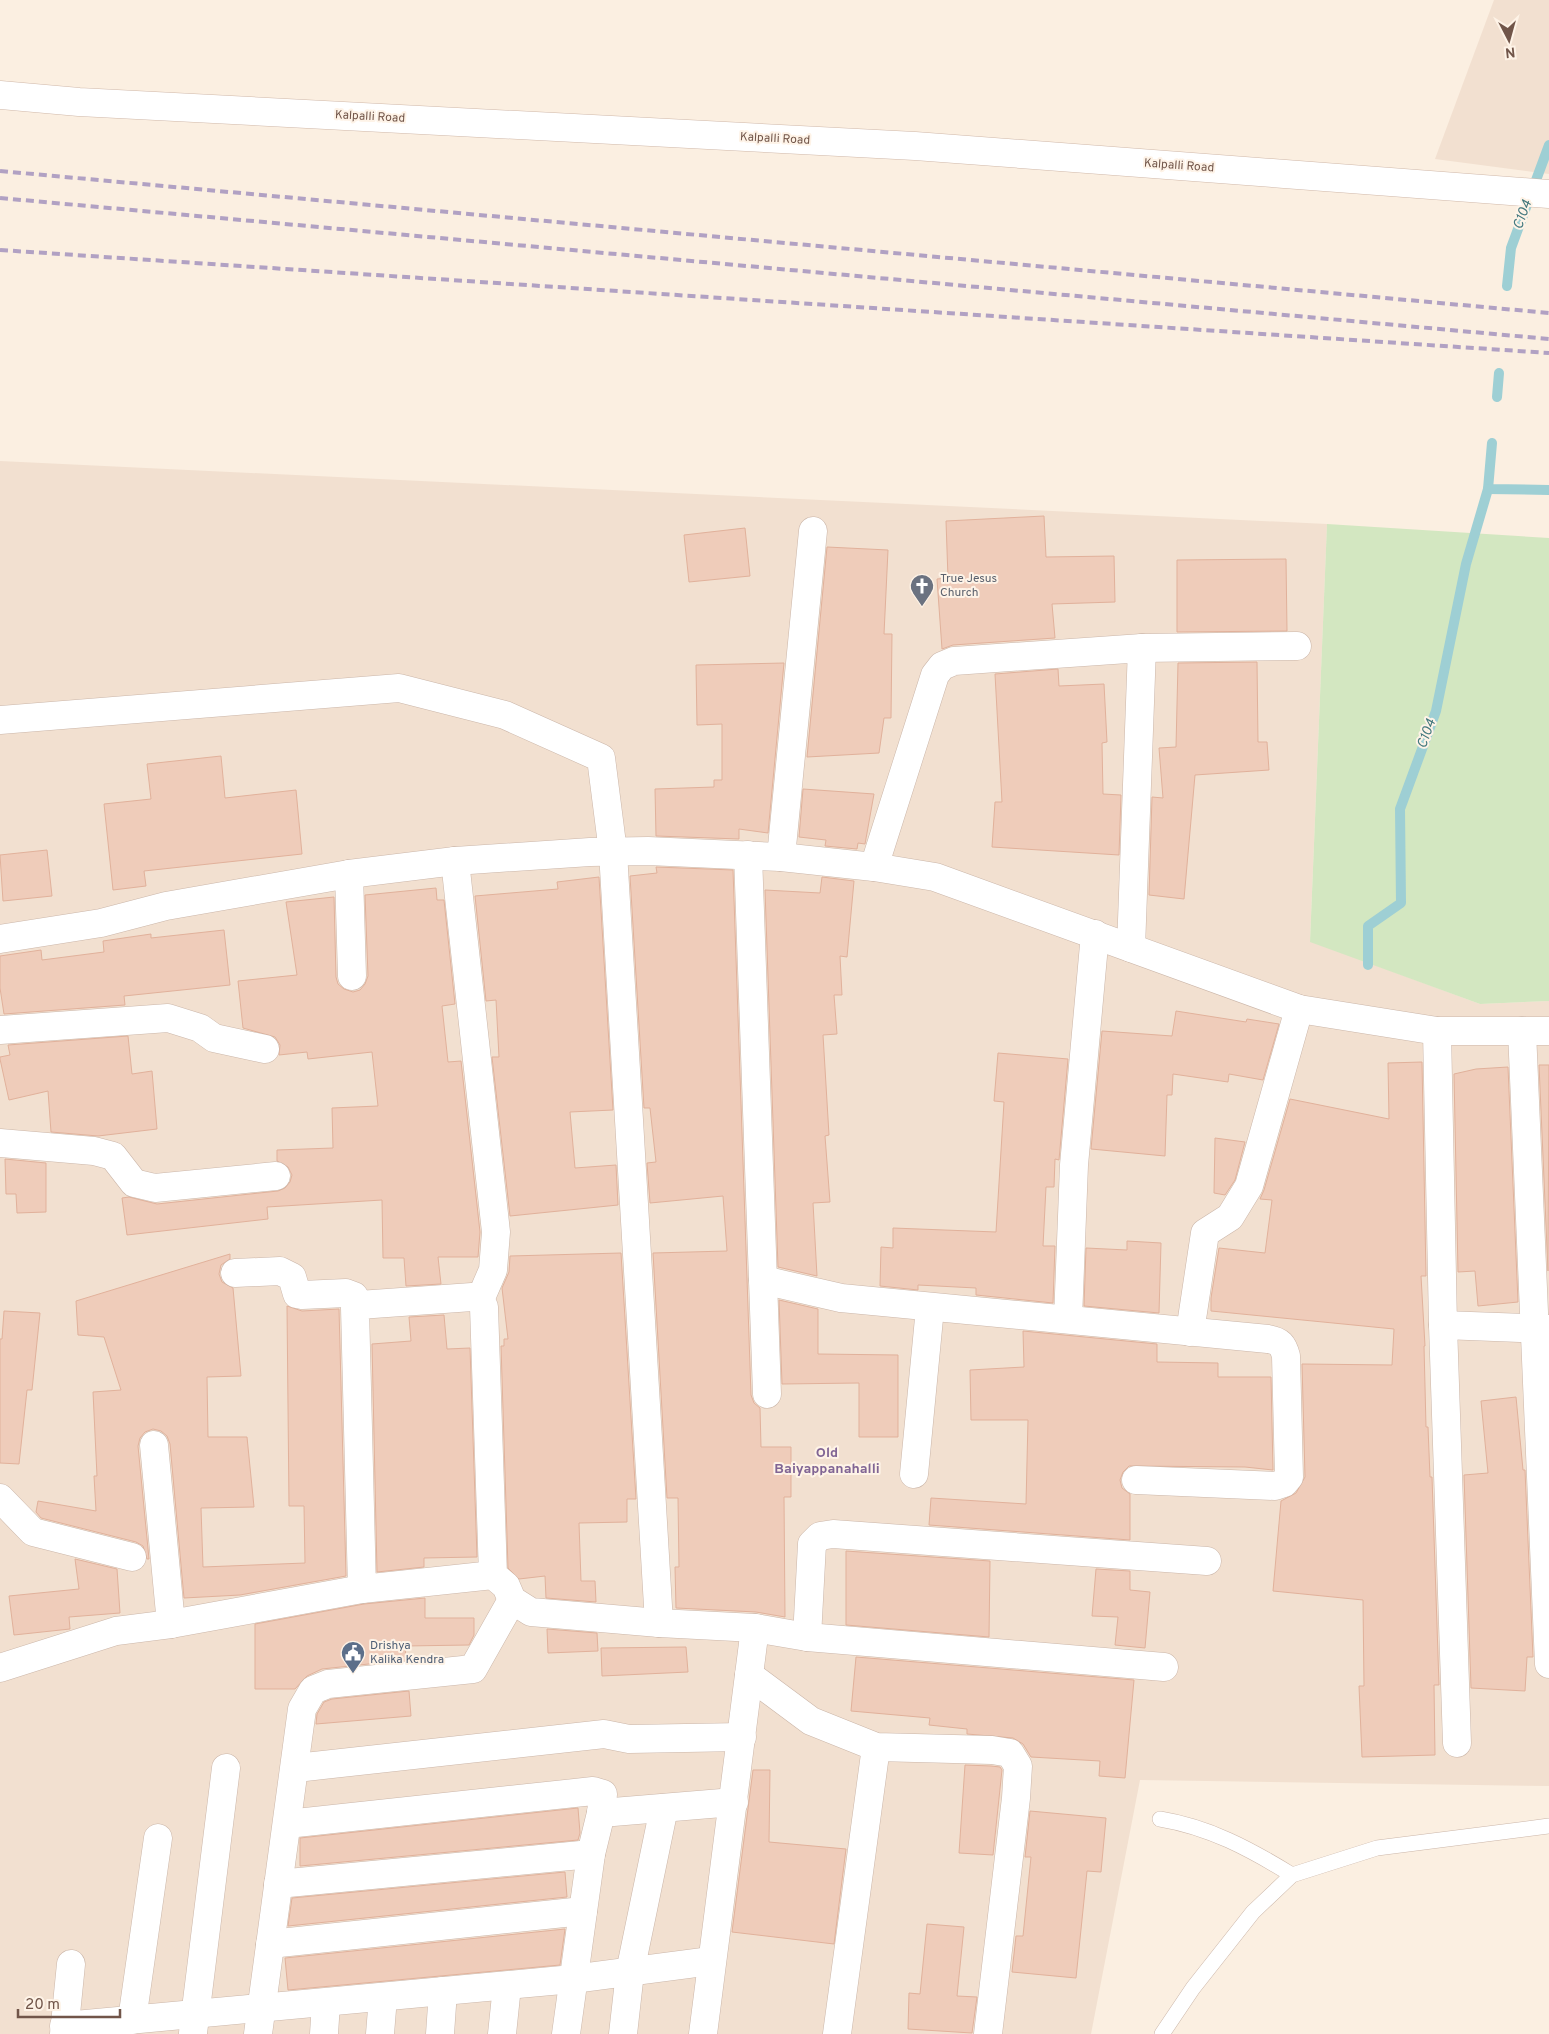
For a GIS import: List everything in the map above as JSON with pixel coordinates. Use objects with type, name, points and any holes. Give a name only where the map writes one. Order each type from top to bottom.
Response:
[{"type":"street","name":"Kalpalli Road","points":[[0,95],[99,103],[915,146],[1549,194]]},
{"type":"street","points":[[781,857],[813,531]]},
{"type":"street","points":[[874,867],[935,675],[942,666],[954,661],[1142,648],[1297,646]]},
{"type":"street","points":[[1131,948],[1142,648]]},
{"type":"street","points":[[0,720],[399,688],[505,715],[601,758],[613,852],[659,1623]]},
{"type":"street","points":[[0,939],[101,923],[166,906],[349,874],[455,861],[613,852],[748,855],[874,867],[935,877],[1299,1008],[1437,1031],[1549,1031]]},
{"type":"street","points":[[748,855],[767,1394]]},
{"type":"street","points":[[455,861],[496,1232],[492,1270],[480,1300]]},
{"type":"street","points":[[349,874],[352,976]]},
{"type":"street","points":[[1068,1319],[1074,1165],[1095,934]]},
{"type":"street","points":[[1190,1332],[1205,1233],[1230,1217],[1249,1186],[1299,1008]]},
{"type":"street","points":[[0,1030],[168,1018],[200,1028],[214,1038],[265,1049]]},
{"type":"street","points":[[1437,1031],[1443,1325],[1457,1743]]},
{"type":"street","points":[[1522,1031],[1542,1328],[1549,1664]]},
{"type":"street","points":[[0,1143],[94,1151],[113,1156],[134,1182],[155,1188],[276,1176]]},
{"type":"street","points":[[235,1273],[280,1271],[292,1277],[297,1294],[302,1296],[350,1294],[354,1296],[359,1305]]},
{"type":"street","points":[[763,1280],[841,1298],[1268,1339],[1277,1341],[1283,1346],[1286,1356],[1289,1477],[1284,1483],[1275,1486],[1136,1480]]},
{"type":"street","points":[[362,1589],[354,1308],[359,1305],[472,1297],[480,1300],[484,1307],[493,1575]]},
{"type":"street","points":[[914,1474],[930,1308]]},
{"type":"street","points":[[1443,1325],[1542,1328]]},
{"type":"street","points":[[154,1446],[171,1624]]},
{"type":"street","points":[[0,1498],[33,1532],[132,1557]]},
{"type":"street","points":[[807,1637],[812,1544],[820,1536],[833,1534],[1207,1561]]},
{"type":"street","points":[[0,1668],[116,1631],[171,1624],[362,1589],[493,1575],[506,1586],[512,1600],[531,1612],[659,1623],[755,1628],[807,1637],[1164,1667]]},
{"type":"street","points":[[260,2022],[278,1884],[296,1768],[302,1710],[313,1690],[328,1684],[473,1669],[512,1600]]},
{"type":"street","points":[[703,2034],[755,1628]]},
{"type":"street","points":[[749,1675],[811,1721],[876,1747],[992,1750],[1010,1753],[1018,1766],[1016,1798],[988,2034]]},
{"type":"street","points":[[296,1768],[604,1734],[630,1739],[742,1737]]},
{"type":"street","points":[[837,2034],[876,1747]]},
{"type":"street","points":[[194,2024],[226,1768]]},
{"type":"street","points":[[287,1824],[593,1791],[603,1794],[601,1813],[591,1854],[566,2034]]},
{"type":"street","points":[[601,1813],[734,1802]]},
{"type":"street","points":[[623,2034],[630,1972],[664,1808]]},
{"type":"street","points":[[132,2020],[158,1838]]},
{"type":"street","points":[[278,1884],[591,1854]]},
{"type":"street","points":[[270,1944],[584,1911]]},
{"type":"street","points":[[71,1964],[64,2030],[132,2020],[194,2024],[260,2022],[326,2003],[573,1979],[711,1961]]},
{"type":"street","points":[[502,2034],[507,1986]]},
{"type":"street","points":[[440,2034],[443,1991]]},
{"type":"street","points":[[380,2034],[383,1998]]},
{"type":"street","points":[[324,2034],[326,2003]]},
{"type":"lane","points":[[1160,1818],[1181,1822],[1225,1838],[1252,1851],[1292,1875]]},
{"type":"lane","points":[[1162,2034],[1193,1988],[1253,1912],[1292,1875],[1376,1848],[1549,1826]]},
{"type":"shaded area","points":[[1494,0],[1549,0],[1549,174],[1435,159]]},
{"type":"shaded area","points":[[0,461],[1327,524],[1310,941],[1480,1004],[1549,1001],[1549,1786],[1140,1780],[1091,2034],[0,2034]]},
{"type":"green space","points":[[1327,524],[1549,538],[1549,1001],[1480,1004],[1310,942]]},
{"type":"building","points":[[1044,516],[1046,557],[1114,556],[1115,602],[1052,604],[1055,638],[953,645],[942,649],[937,579],[948,578],[946,521]]},
{"type":"building","points":[[745,528],[750,576],[689,582],[684,535]]},
{"type":"building","points":[[827,547],[888,550],[884,634],[892,634],[891,718],[884,718],[879,753],[807,757]]},
{"type":"building","points":[[1286,559],[1287,631],[1177,632],[1177,560]]},
{"type":"building","points":[[1257,662],[1258,742],[1267,742],[1269,770],[1195,775],[1184,899],[1149,895],[1152,797],[1163,798],[1159,748],[1176,747],[1178,663]]},
{"type":"building","points":[[784,663],[768,833],[739,829],[739,839],[656,836],[655,789],[714,787],[714,780],[722,780],[722,724],[697,725],[696,665]]},
{"type":"building","points":[[1058,669],[1059,686],[1104,684],[1107,742],[1102,743],[1103,794],[1121,795],[1119,855],[992,847],[995,802],[1002,802],[995,674]]},
{"type":"building","points":[[221,756],[225,798],[296,790],[302,854],[144,871],[146,886],[113,890],[104,804],[151,799],[147,764]]},
{"type":"building","points":[[803,789],[874,794],[865,844],[858,843],[857,849],[825,846],[826,840],[799,837]]},
{"type":"building","points":[[47,850],[52,896],[3,901],[0,855]]},
{"type":"building","points":[[656,867],[733,870],[751,1395],[754,1403],[760,1408],[761,1447],[791,1447],[791,1497],[784,1497],[785,1617],[756,1612],[676,1608],[675,1567],[679,1567],[678,1498],[667,1498],[653,1253],[727,1251],[723,1196],[650,1203],[647,1163],[656,1162],[650,1108],[644,1108],[630,876],[657,873]]},
{"type":"building","points":[[599,877],[613,1110],[570,1112],[575,1168],[616,1165],[618,1205],[510,1216],[492,1057],[499,1057],[496,1000],[486,1001],[475,896],[558,889],[557,882]]},
{"type":"building","points":[[822,877],[854,881],[847,957],[840,956],[842,995],[834,995],[837,1034],[823,1035],[829,1135],[825,1136],[830,1202],[813,1203],[817,1276],[778,1267],[765,890],[820,893]]},
{"type":"building","points":[[436,888],[437,900],[444,900],[455,1004],[442,1006],[448,1062],[461,1061],[480,1232],[478,1257],[438,1257],[441,1284],[406,1286],[404,1258],[383,1258],[382,1200],[267,1207],[268,1219],[127,1235],[122,1198],[129,1197],[157,1204],[278,1191],[285,1188],[290,1182],[292,1175],[288,1167],[277,1161],[277,1150],[333,1148],[332,1108],[378,1106],[372,1052],[308,1059],[307,1052],[279,1055],[280,1045],[275,1037],[243,1028],[238,981],[297,975],[286,902],[334,897],[336,977],[338,984],[344,989],[353,992],[360,990],[368,976],[365,895]]},
{"type":"building","points":[[224,930],[230,985],[124,996],[125,1005],[4,1014],[0,988],[0,956],[41,950],[42,960],[104,952],[103,941],[151,934],[151,938]]},
{"type":"building","points":[[1176,1011],[1246,1022],[1247,1019],[1279,1024],[1263,1080],[1229,1074],[1228,1082],[1173,1074],[1172,1095],[1167,1095],[1165,1156],[1091,1149],[1102,1031],[1172,1036]]},
{"type":"building","points":[[128,1036],[132,1074],[152,1071],[157,1129],[98,1136],[51,1132],[48,1091],[9,1100],[0,1059],[0,1057],[10,1055],[8,1045]]},
{"type":"building","points":[[998,1053],[1068,1059],[1059,1160],[1055,1159],[1054,1187],[1046,1187],[1043,1246],[1055,1246],[1053,1303],[976,1295],[976,1288],[918,1285],[918,1290],[880,1286],[881,1247],[893,1248],[893,1228],[996,1232],[1004,1102],[994,1101]]},
{"type":"building","points":[[1422,1062],[1426,1276],[1421,1276],[1425,1346],[1426,1427],[1428,1427],[1430,1477],[1432,1477],[1439,1685],[1434,1685],[1435,1755],[1362,1757],[1359,1686],[1364,1686],[1363,1600],[1273,1591],[1281,1501],[1296,1493],[1305,1477],[1302,1364],[1392,1365],[1394,1329],[1211,1311],[1211,1298],[1219,1248],[1265,1253],[1272,1200],[1260,1199],[1290,1099],[1389,1119],[1388,1063]]},
{"type":"building","points":[[1539,1065],[1549,1065],[1548,1271]]},
{"type":"building","points":[[1508,1067],[1518,1302],[1478,1306],[1475,1271],[1458,1272],[1454,1074],[1476,1069]]},
{"type":"building","points":[[1215,1138],[1245,1142],[1235,1180],[1225,1195],[1214,1193]]},
{"type":"building","points":[[5,1159],[46,1163],[46,1212],[17,1213],[16,1194],[6,1194]]},
{"type":"building","points":[[1127,1241],[1161,1243],[1159,1313],[1084,1306],[1086,1248],[1127,1250]]},
{"type":"building","points":[[621,1253],[636,1499],[627,1499],[627,1522],[579,1523],[581,1581],[595,1581],[596,1602],[546,1598],[545,1576],[519,1579],[508,1568],[501,1346],[504,1346],[504,1339],[508,1339],[502,1288],[509,1272],[510,1256]]},
{"type":"building","points":[[230,1254],[230,1259],[221,1265],[219,1274],[222,1282],[233,1288],[241,1376],[207,1377],[208,1437],[247,1437],[254,1507],[201,1508],[203,1567],[305,1563],[304,1506],[289,1506],[287,1306],[302,1311],[339,1309],[346,1576],[240,1595],[184,1598],[170,1444],[167,1436],[161,1431],[153,1429],[145,1432],[140,1438],[138,1446],[149,1559],[147,1559],[143,1546],[136,1542],[41,1518],[36,1512],[38,1501],[96,1511],[94,1476],[97,1476],[93,1392],[121,1390],[104,1337],[78,1335],[76,1301]]},
{"type":"building","points":[[779,1300],[818,1309],[818,1354],[898,1355],[898,1437],[859,1437],[859,1383],[782,1384]]},
{"type":"building","points":[[4,1311],[40,1313],[32,1390],[27,1390],[19,1464],[0,1463],[0,1339],[2,1339]]},
{"type":"building","points":[[444,1315],[447,1349],[470,1348],[477,1557],[424,1558],[424,1567],[377,1572],[372,1344],[411,1341],[409,1317]]},
{"type":"building","points":[[1023,1331],[1157,1344],[1157,1362],[1218,1363],[1218,1377],[1271,1377],[1273,1470],[1245,1467],[1129,1466],[1123,1472],[1120,1480],[1122,1488],[1130,1494],[1130,1540],[929,1525],[931,1498],[1026,1504],[1028,1420],[971,1420],[970,1370],[1024,1367]]},
{"type":"building","points":[[1516,1397],[1523,1470],[1525,1470],[1533,1657],[1527,1657],[1525,1691],[1471,1688],[1464,1475],[1488,1473],[1481,1401]]},
{"type":"building","points":[[846,1551],[990,1561],[989,1637],[846,1625]]},
{"type":"building","points":[[75,1559],[117,1569],[120,1613],[69,1617],[70,1629],[14,1635],[9,1596],[79,1589]]},
{"type":"building","points":[[1096,1569],[1130,1571],[1130,1590],[1150,1592],[1145,1648],[1115,1645],[1118,1617],[1092,1616]]},
{"type":"building","points":[[425,1598],[425,1618],[474,1618],[474,1635],[469,1645],[405,1646],[406,1660],[322,1669],[307,1676],[295,1689],[255,1689],[255,1624],[364,1604]]},
{"type":"building","points":[[547,1629],[597,1633],[598,1651],[548,1653]]},
{"type":"building","points":[[686,1647],[688,1672],[602,1676],[601,1648]]},
{"type":"building","points":[[856,1657],[1134,1680],[1125,1778],[1099,1776],[1100,1761],[1031,1757],[1023,1744],[1013,1738],[967,1734],[967,1729],[929,1725],[930,1718],[851,1711]]},
{"type":"building","points":[[409,1691],[411,1716],[316,1724],[317,1714],[324,1702],[332,1699]]},
{"type":"building","points":[[965,1765],[1000,1767],[1002,1770],[993,1855],[959,1853]]},
{"type":"building","points":[[753,1770],[770,1770],[769,1842],[846,1849],[834,1944],[732,1932]]},
{"type":"building","points":[[578,1808],[580,1833],[578,1840],[300,1866],[300,1838]]},
{"type":"building","points":[[1030,1811],[1106,1818],[1101,1872],[1087,1871],[1076,1978],[1012,1972],[1016,1936],[1023,1936],[1031,1857],[1025,1857]]},
{"type":"building","points":[[565,1872],[567,1897],[288,1926],[292,1898]]},
{"type":"building","points":[[927,1924],[964,1927],[957,1996],[977,1997],[972,2033],[908,2029],[909,1993],[920,1994]]},
{"type":"building","points":[[565,1929],[560,1965],[288,1990],[285,1958]]},
{"type":"waterway","name":"C104","points":[[1507,286],[1511,248],[1549,145]]},
{"type":"waterway","name":"C104","points":[[1497,397],[1499,373]]},
{"type":"waterway","points":[[1492,443],[1488,489],[1549,490]]},
{"type":"waterway","name":"C104","points":[[1368,965],[1368,926],[1401,903],[1400,809],[1436,711],[1466,564],[1488,489]]},
{"type":"railway","points":[[0,171],[1549,313]]},
{"type":"railway","points":[[0,198],[1549,339]]},
{"type":"railway","points":[[0,250],[1549,353]]},
{"type":"place","name":"True Jesus Church","points":[[922,607]]},
{"type":"place","name":"Drishya Kalika Kendra","points":[[353,1674]]},
{"type":"district","name":"Old Baiyappanahalli","points":[[827,1462]]}]
